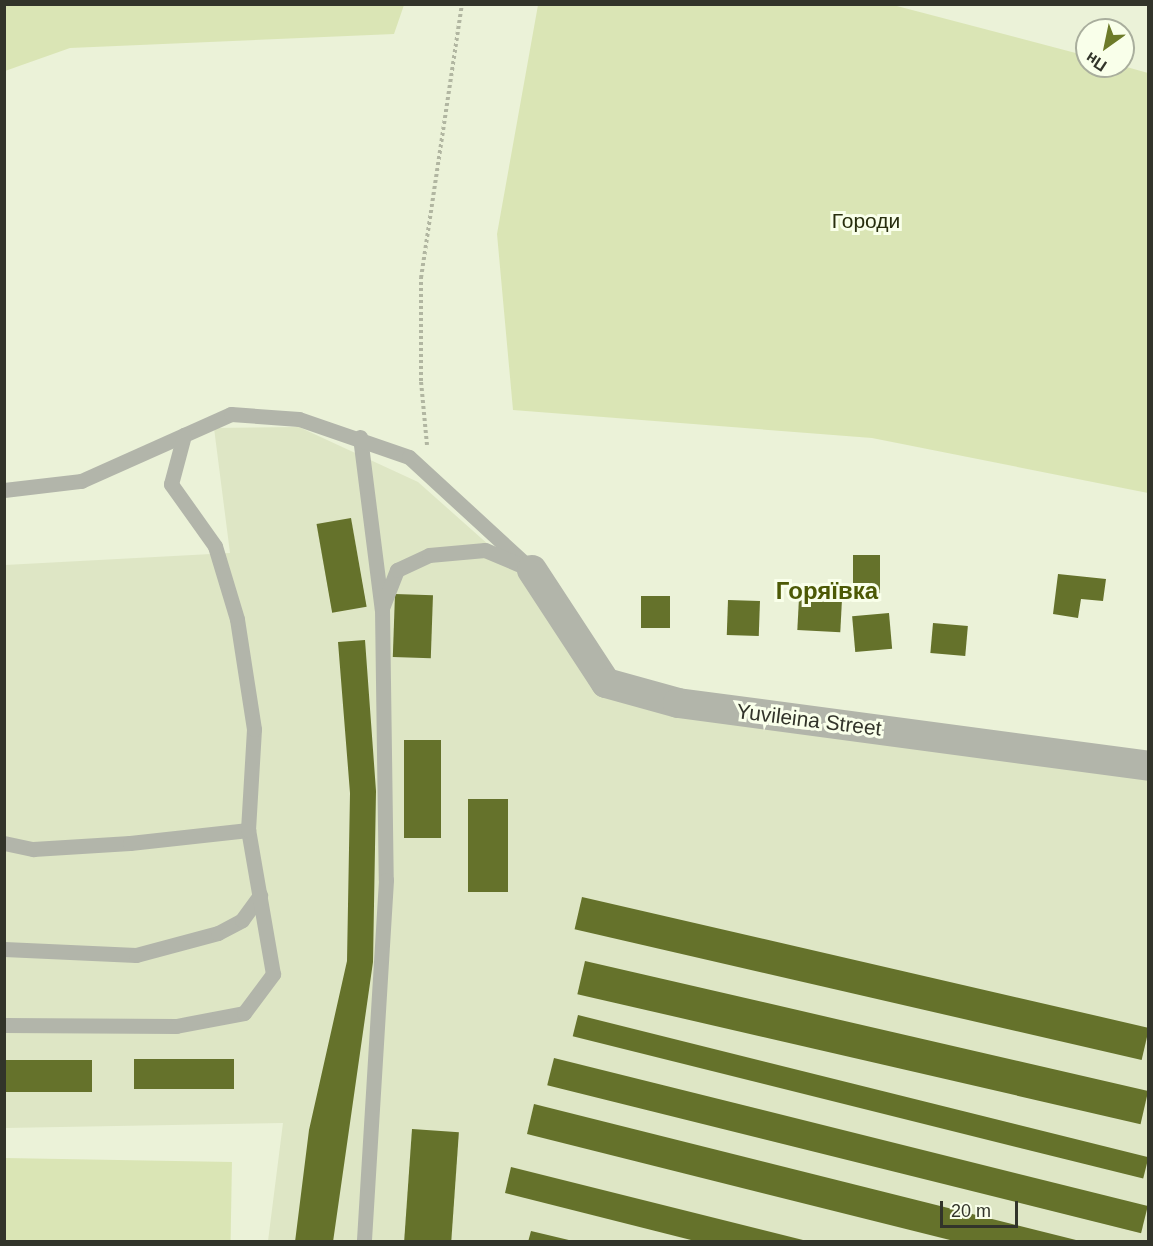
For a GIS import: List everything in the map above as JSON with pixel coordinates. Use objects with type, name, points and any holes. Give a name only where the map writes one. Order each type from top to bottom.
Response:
[{"type":"street","name":"Yuvileina Street","points":[[532,570],[606,683],[678,703],[1149,766]]},
{"type":"lane","points":[[4,490],[81,481],[231,414],[299,419],[360,437],[409,457],[532,570]]},
{"type":"lane","points":[[4,1025],[176,1026],[244,1012],[273,974],[248,830],[254,729],[237,619],[215,546],[171,484],[184,435]]},
{"type":"lane","points":[[360,437],[381,610],[386,880],[364,1242]]},
{"type":"lane","points":[[381,610],[397,570],[429,555],[485,550],[532,570]]},
{"type":"lane","points":[[4,843],[33,849],[130,843],[248,830]]},
{"type":"lane","points":[[4,949],[136,955],[218,933],[242,920],[260,895]]},
{"type":"path","points":[[430,476],[421,381],[422,279],[462,4]]},
{"type":"shaded area","points":[[299,427],[418,482],[526,578],[604,692],[1148,775],[1148,1241],[268,1241],[283,1123],[5,1128],[5,565],[230,553],[214,428]]},
{"type":"green space","points":[[4,5],[404,5],[394,34],[70,48],[5,71]]},
{"type":"green space","name":"Городи","points":[[538,5],[893,5],[1075,53],[1075,78],[1135,78],[1135,69],[1148,73],[1148,493],[872,438],[513,410],[497,234]]},
{"type":"green space","points":[[5,1158],[232,1162],[231,1242],[4,1241]]},
{"type":"building","points":[[351,518],[367,607],[332,613],[317,524]]},
{"type":"building","points":[[853,555],[880,555],[880,600],[853,600]]},
{"type":"building","points":[[1058,574],[1106,579],[1103,601],[1081,599],[1078,618],[1053,614]]},
{"type":"building","points":[[395,594],[433,595],[431,658],[393,657]]},
{"type":"building","points":[[641,596],[670,596],[670,628],[641,628]]},
{"type":"building","points":[[799,598],[842,600],[840,632],[797,630]]},
{"type":"building","points":[[728,600],[760,601],[759,636],[727,635]]},
{"type":"building","points":[[889,613],[892,649],[855,652],[852,616]]},
{"type":"building","points":[[933,623],[968,626],[965,656],[930,653]]},
{"type":"building","points":[[365,640],[376,791],[373,962],[333,1242],[295,1242],[309,1130],[347,961],[350,793],[338,642]]},
{"type":"building","points":[[404,740],[441,740],[441,838],[404,838]]},
{"type":"building","points":[[468,799],[508,799],[508,892],[468,892]]},
{"type":"building","points":[[582,897],[1148,1028],[1142,1060],[575,929]]},
{"type":"building","points":[[585,961],[1148,1091],[1141,1124],[577,994]]},
{"type":"building","points":[[578,1015],[1148,1157],[1143,1179],[573,1036]]},
{"type":"building","points":[[554,1058],[1148,1206],[1141,1233],[547,1085]]},
{"type":"building","points":[[134,1059],[234,1059],[234,1089],[134,1089]]},
{"type":"building","points":[[4,1060],[92,1060],[92,1092],[4,1092]]},
{"type":"building","points":[[534,1104],[1080,1242],[958,1242],[527,1134]]},
{"type":"building","points":[[412,1129],[459,1132],[451,1242],[404,1242]]},
{"type":"building","points":[[511,1167],[807,1242],[699,1242],[505,1193]]},
{"type":"building","points":[[531,1231],[573,1241],[573,1242],[528,1242]]},
{"type":"district","name":"Горяївка","points":[[827,591]]}]
